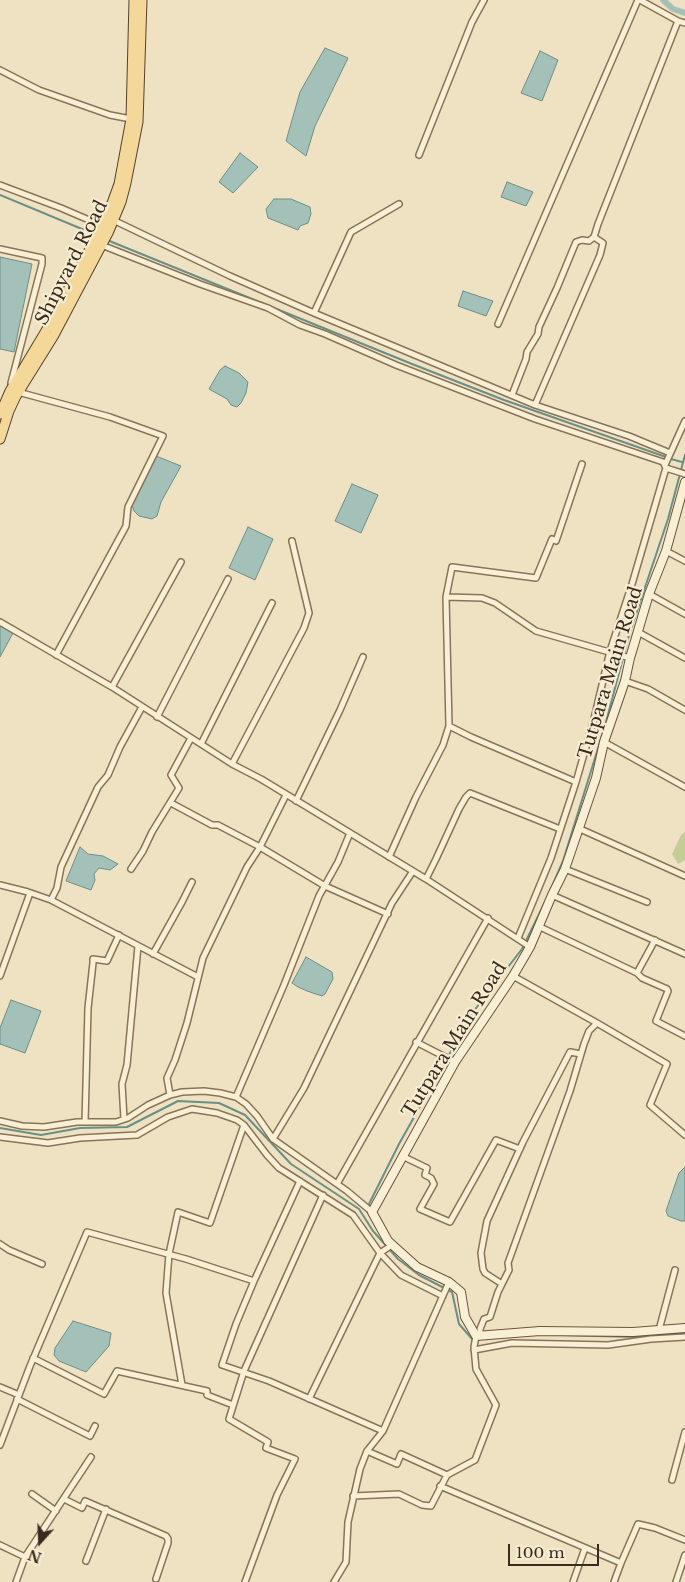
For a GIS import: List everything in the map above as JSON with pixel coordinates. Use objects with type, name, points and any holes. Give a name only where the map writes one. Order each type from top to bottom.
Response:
[{"type":"main road","name":"Shipyard Road","points":[[108,221],[119,184],[131,119],[134,0]]},
{"type":"main road","name":"Shipyard Road","points":[[0,414],[98,243],[126,183],[138,122],[142,0]]},
{"type":"main road","name":"Shipyard Road","points":[[0,439],[14,392]]},
{"type":"street","points":[[420,155],[472,22],[484,0]]},
{"type":"street","points":[[498,324],[639,0],[685,23]]},
{"type":"street","points":[[512,395],[527,352],[538,334],[539,327],[576,242],[582,240],[589,242],[594,237],[678,21]]},
{"type":"street","points":[[0,70],[39,90],[110,115],[131,119]]},
{"type":"street","points":[[0,185],[61,208],[108,221],[314,313],[535,405],[629,436],[670,453]]},
{"type":"street","points":[[314,313],[350,232],[399,204]]},
{"type":"street","points":[[535,405],[600,255],[602,243],[594,237]]},
{"type":"street","points":[[98,243],[200,284],[268,308],[300,325],[360,350],[535,419],[663,462],[666,466],[685,474]]},
{"type":"street","points":[[0,250],[42,258],[14,392],[110,417],[163,436],[128,507],[126,526],[56,655]]},
{"type":"street","points":[[518,938],[551,858],[576,782],[594,719],[610,651],[632,584],[670,453],[685,421]]},
{"type":"street","points":[[389,858],[416,797],[443,745],[450,726],[446,598],[452,567],[536,578],[552,539],[556,541],[582,464]]},
{"type":"street","name":"Tutpara Main Road","points":[[372,1212],[450,1059],[513,976],[530,947],[565,870],[596,778],[604,742],[625,681],[649,594],[683,501],[685,482]]},
{"type":"street","points":[[232,764],[295,644],[309,613],[292,541]]},
{"type":"street","points":[[666,551],[685,561]]},
{"type":"street","points":[[112,687],[181,562]]},
{"type":"street","points":[[157,717],[228,579]]},
{"type":"street","points":[[649,594],[685,614]]},
{"type":"street","points":[[446,598],[482,598],[495,602],[536,631],[630,658]]},
{"type":"street","points":[[201,744],[272,603]]},
{"type":"street","points":[[0,622],[112,687],[232,764],[413,871],[530,947]]},
{"type":"street","points":[[638,632],[685,658]]},
{"type":"street","points":[[296,801],[340,710],[363,657]]},
{"type":"street","points":[[625,681],[648,689],[685,710]]},
{"type":"street","points":[[51,900],[57,888],[61,867],[98,787],[108,775],[120,747],[142,707]]},
{"type":"street","points":[[450,726],[471,737],[576,782]]},
{"type":"street","points":[[131,869],[179,788],[171,775],[191,738]]},
{"type":"street","points":[[604,742],[685,787]]},
{"type":"street","points":[[426,879],[459,809],[466,796],[470,794],[560,829]]},
{"type":"street","points":[[170,1095],[167,1078],[175,1060],[203,958],[247,867],[260,847],[286,795]]},
{"type":"street","points":[[171,803],[212,825],[218,825],[260,847],[325,886],[388,914]]},
{"type":"street","points":[[578,828],[685,876]]},
{"type":"street","points":[[236,1098],[325,886],[338,862],[350,833]]},
{"type":"street","points":[[565,870],[647,902]]},
{"type":"street","points":[[272,1139],[304,1088],[392,903],[413,871]]},
{"type":"street","points":[[152,954],[192,882]]},
{"type":"street","points":[[0,885],[51,900],[198,977]]},
{"type":"street","points":[[0,976],[30,893]]},
{"type":"street","points":[[552,895],[685,954]]},
{"type":"street","points":[[337,1184],[488,918]]},
{"type":"street","points":[[538,926],[667,989],[668,991],[656,1021],[685,1036]]},
{"type":"street","points":[[85,1122],[88,1008],[93,959],[107,961],[118,935]]},
{"type":"street","points":[[637,973],[655,940]]},
{"type":"street","points":[[124,1119],[122,1084],[127,1065],[138,946]]},
{"type":"street","points":[[513,976],[667,1064],[650,1105],[685,1136]]},
{"type":"street","points":[[353,1496],[399,1494],[422,1505],[431,1506],[447,1475],[475,1460],[496,1405],[476,1369],[474,1349],[484,1319],[490,1317],[509,1270],[508,1263],[562,1116],[581,1054],[590,1031],[597,1023]]},
{"type":"street","points":[[416,1042],[450,1059]]},
{"type":"street","points":[[502,1284],[485,1273],[483,1269],[481,1253],[487,1222],[520,1149],[570,1052],[581,1054]]},
{"type":"street","points":[[0,1121],[22,1126],[44,1127],[85,1122],[116,1122],[148,1105],[182,1092],[204,1091],[236,1098],[246,1104],[257,1116],[272,1139],[337,1184],[372,1212],[388,1241],[389,1247],[417,1267],[461,1292],[465,1316],[478,1336]]},
{"type":"street","points":[[0,1137],[48,1143],[80,1138],[137,1135],[168,1117],[192,1109],[216,1113],[237,1120],[244,1125],[279,1168],[353,1215],[380,1253],[401,1275],[443,1295]]},
{"type":"street","points":[[182,1385],[166,1293],[168,1254],[178,1212],[210,1223],[244,1125]]},
{"type":"street","points":[[402,1156],[427,1168],[425,1175],[431,1178],[434,1184],[420,1208],[450,1222],[496,1140],[520,1149]]},
{"type":"street","points":[[300,1181],[254,1280],[222,1365],[244,1371],[382,1431]]},
{"type":"street","points":[[244,1582],[277,1495],[295,1459],[266,1448],[268,1442],[229,1419],[244,1371],[322,1195]]},
{"type":"street","points":[[0,1445],[33,1358],[87,1232],[254,1280]]},
{"type":"street","points":[[0,1244],[9,1250],[42,1264]]},
{"type":"street","points":[[309,1399],[380,1253],[389,1247]]},
{"type":"street","points":[[658,1330],[675,1270]]},
{"type":"street","points":[[334,1582],[346,1562],[348,1522],[360,1469],[367,1451],[382,1431],[448,1284]]},
{"type":"street","points":[[478,1336],[540,1332],[633,1332],[685,1328]]},
{"type":"street","points":[[474,1349],[512,1344],[608,1345],[651,1339],[685,1337]]},
{"type":"street","points":[[33,1358],[104,1394],[117,1371],[207,1391],[207,1395],[233,1405]]},
{"type":"street","points":[[0,1387],[90,1436],[95,1426]]},
{"type":"street","points":[[672,1480],[685,1432]]},
{"type":"street","points":[[367,1451],[397,1464],[401,1454],[447,1475]]},
{"type":"street","points":[[16,1582],[25,1557],[91,1457]]},
{"type":"street","points":[[440,1486],[622,1564]]},
{"type":"street","points":[[32,1494],[56,1511]]},
{"type":"street","points":[[64,1499],[82,1508],[86,1501],[166,1536],[168,1543],[156,1579]]},
{"type":"street","points":[[86,1561],[106,1509]]},
{"type":"street","points":[[614,1582],[638,1524],[655,1528],[685,1540]]},
{"type":"street","points":[[0,1545],[25,1557]]},
{"type":"street","points":[[573,1582],[585,1548]]},
{"type":"street","points":[[676,1582],[685,1555]]},
{"type":"green space","points":[[685,832],[685,860],[678,864],[672,854],[681,835]]},
{"type":"water","points":[[325,48],[348,58],[315,126],[306,156],[286,141],[300,92]]},
{"type":"water","points":[[540,51],[558,60],[542,101],[521,93]]},
{"type":"water","points":[[240,153],[258,167],[233,193],[219,182]]},
{"type":"water","points":[[507,182],[533,192],[526,206],[501,197]]},
{"type":"water","points":[[274,199],[291,199],[310,207],[311,214],[308,223],[300,226],[298,230],[268,218],[266,209]]},
{"type":"water","points":[[0,257],[32,264],[14,352],[0,349]]},
{"type":"water","points":[[463,291],[493,301],[486,316],[458,306]]},
{"type":"water","points":[[225,366],[239,373],[248,382],[246,393],[237,407],[231,405],[227,399],[209,389],[220,370]]},
{"type":"water","points":[[156,456],[181,466],[161,502],[157,516],[152,519],[139,516],[134,511],[132,505]]},
{"type":"water","points":[[352,484],[378,495],[361,533],[335,521]]},
{"type":"water","points":[[248,527],[273,539],[255,580],[229,568]]},
{"type":"water","points":[[0,626],[13,633],[0,657]]},
{"type":"water","points":[[80,847],[88,854],[103,856],[118,864],[110,870],[99,868],[94,874],[95,880],[91,890],[66,881]]},
{"type":"water","points":[[306,957],[332,972],[333,979],[322,996],[292,983]]},
{"type":"water","points":[[11,1000],[41,1011],[25,1053],[0,1044],[0,1028]]},
{"type":"water","points":[[685,1167],[685,1221],[681,1221],[668,1216],[666,1211],[679,1173]]},
{"type":"water","points":[[73,1321],[111,1333],[109,1346],[86,1372],[59,1361],[54,1355],[55,1348]]},
{"type":"waterway","points":[[663,0],[673,9],[685,13]]},
{"type":"waterway","points":[[0,195],[94,234]]},
{"type":"waterway","points":[[107,240],[504,400],[666,457]]},
{"type":"waterway","points":[[550,891],[563,861],[605,726],[629,635],[668,519],[685,455]]},
{"type":"waterway","points":[[671,459],[682,462]]},
{"type":"waterway","points":[[369,1204],[399,1144],[473,1012],[522,949],[546,900]]},
{"type":"waterway","points":[[0,1128],[41,1135],[80,1128],[127,1127],[178,1101],[219,1103],[245,1115],[291,1164],[359,1209],[373,1231],[398,1259],[419,1275],[452,1292],[459,1324],[473,1340]]},
{"type":"waterway","points":[[558,1335],[637,1337],[685,1333]]}]
